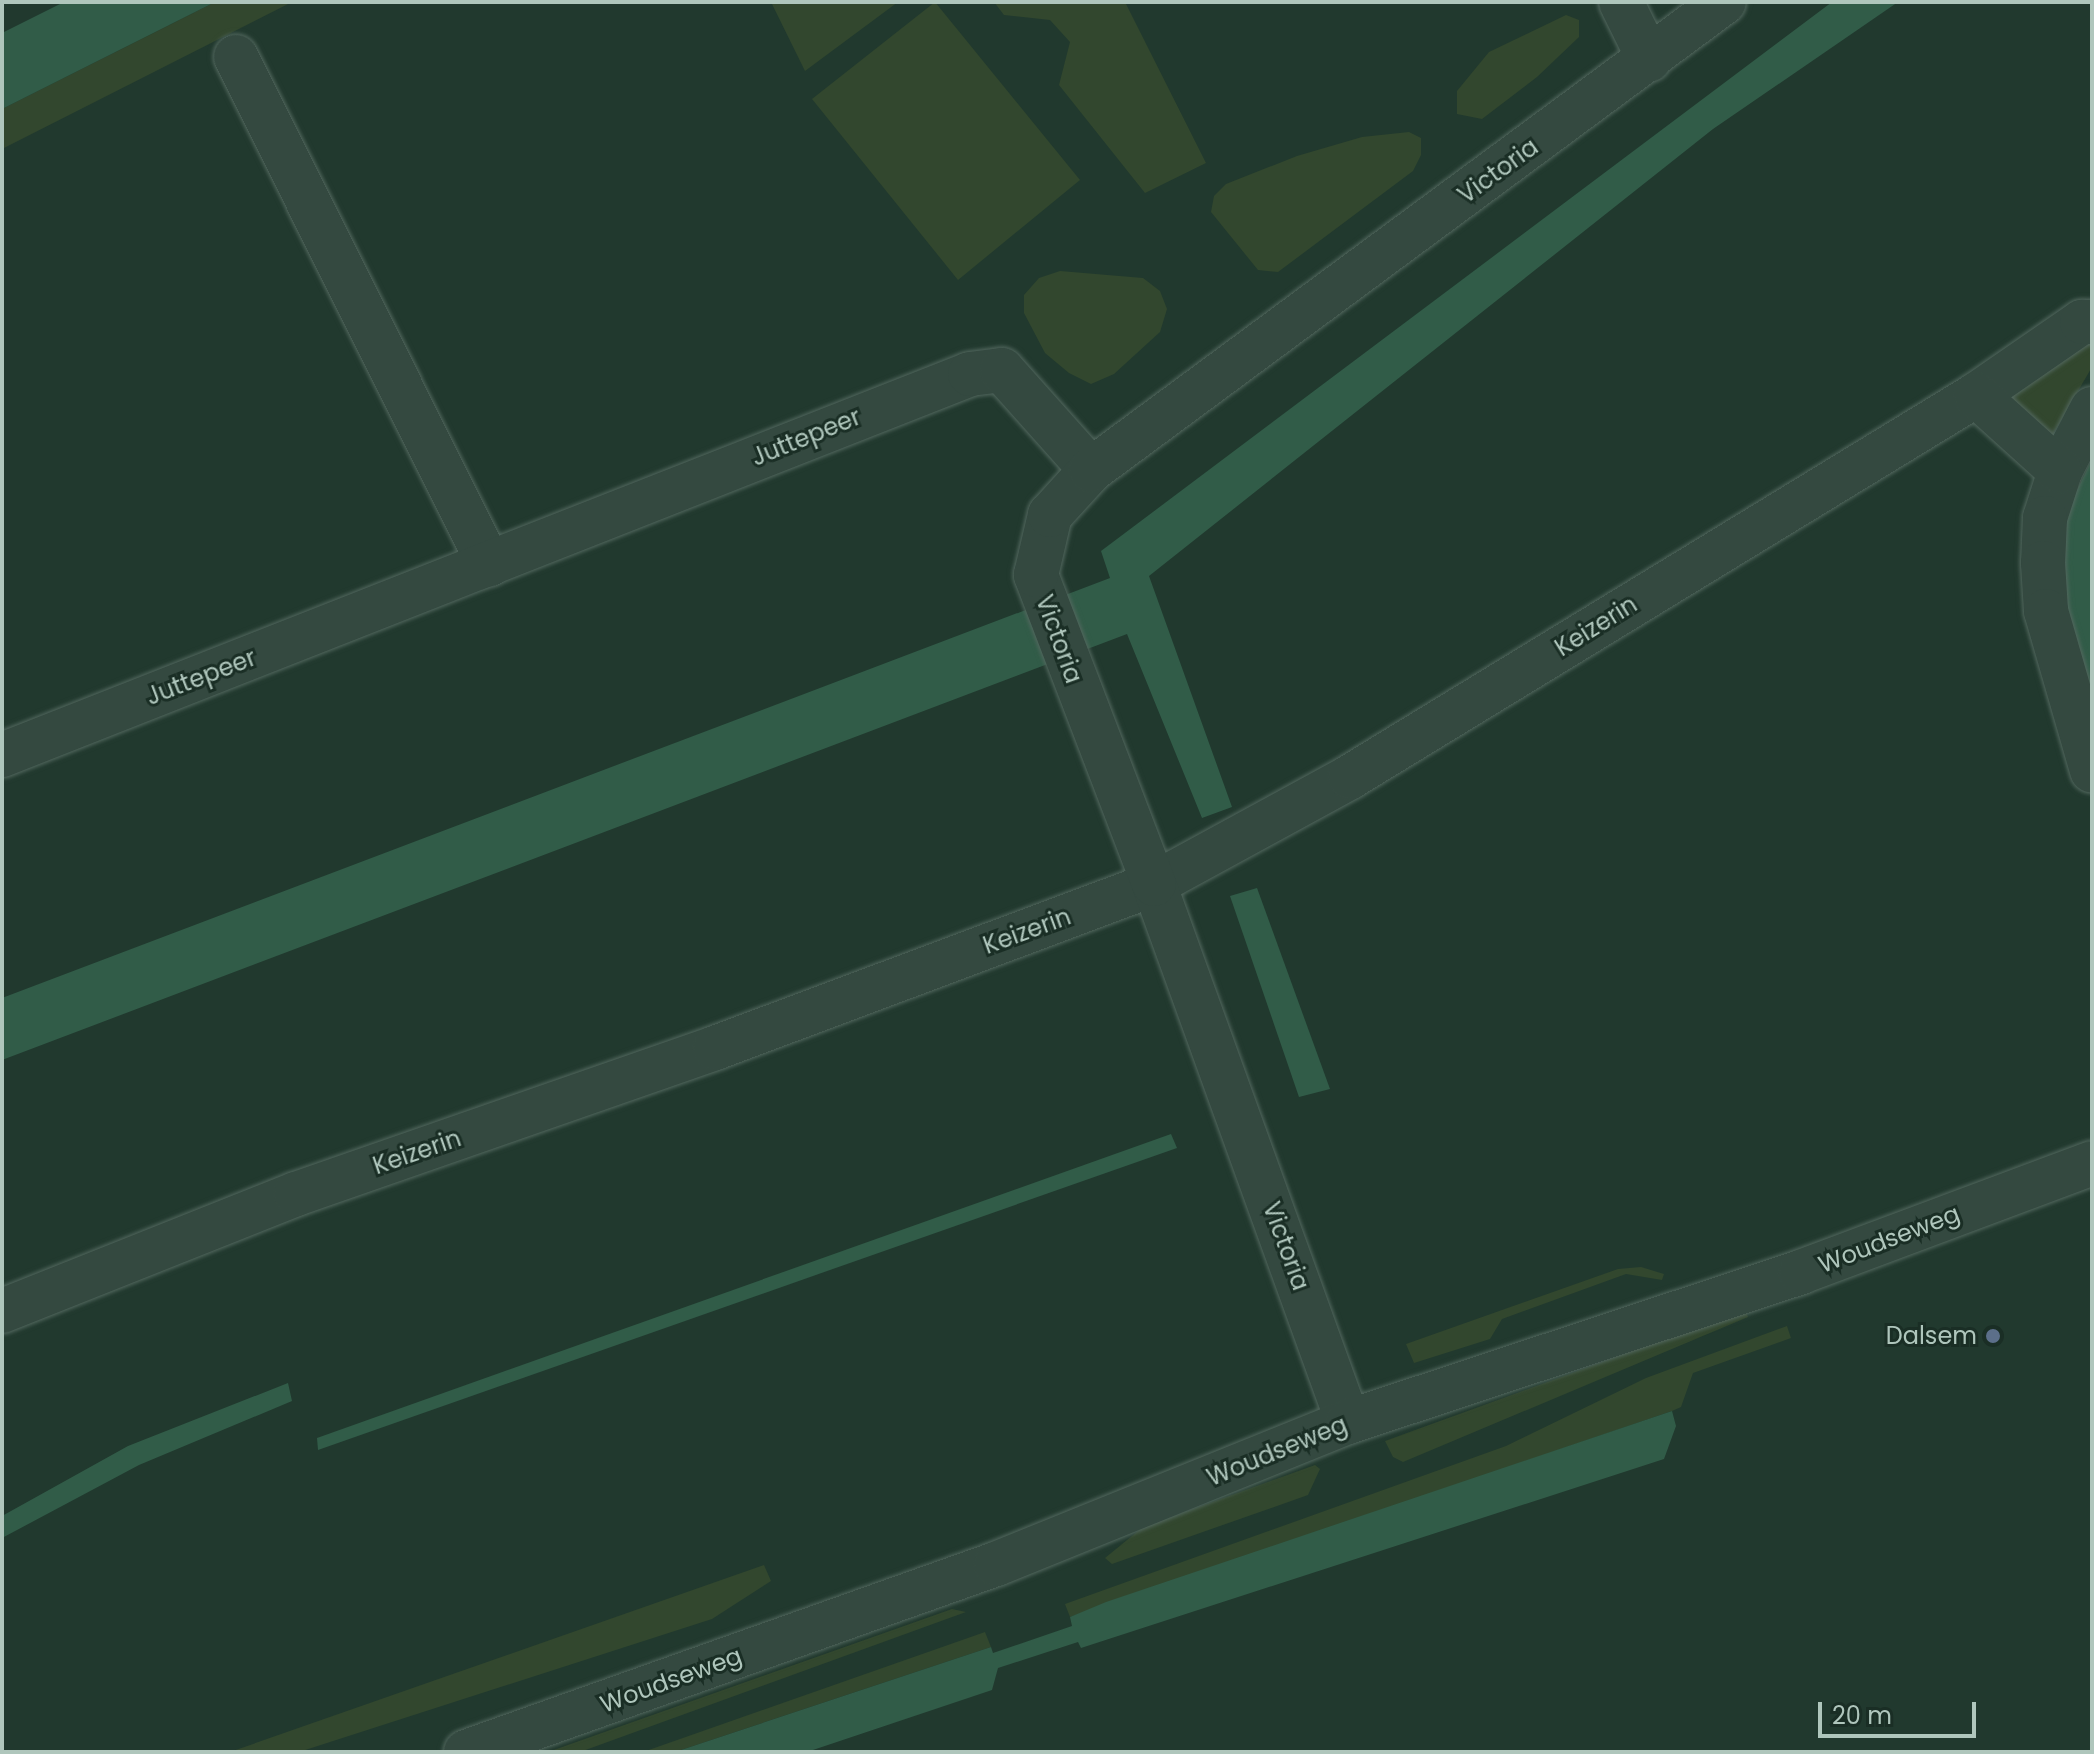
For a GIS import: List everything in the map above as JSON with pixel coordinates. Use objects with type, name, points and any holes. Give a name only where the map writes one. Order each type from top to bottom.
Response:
[{"type":"street","points":[[1621,2],[1649,59]]},
{"type":"street","name":"Victoria","points":[[1348,1422],[1154,884],[1036,575],[1050,515],[1091,470],[1724,2]]},
{"type":"street","points":[[236,57],[489,564]]},
{"type":"street","name":"Keizerin","points":[[2,1311],[296,1194],[715,1048],[1154,884],[1350,777],[1976,395],[2082,322],[2092,322]]},
{"type":"street","name":"Juttepeer","points":[[2,755],[970,374],[1002,370],[1091,470]]},
{"type":"street","points":[[1976,395],[2060,471]]},
{"type":"street","points":[[2092,409],[2060,471],[2045,518],[2046,611],[2092,770]]},
{"type":"street","name":"Woudseweg","points":[[466,1752],[996,1564],[1348,1422],[1801,1272],[2092,1163]]},
{"type":"shaded area","points":[[64,2],[215,2],[2,109],[2,33]]},
{"type":"shaded area","points":[[215,2],[292,2],[2,149],[2,109]]},
{"type":"shaded area","points":[[771,2],[898,2],[805,71]]},
{"type":"shaded area","points":[[935,2],[1080,180],[958,280],[812,99]]},
{"type":"shaded area","points":[[994,2],[1125,2],[1206,163],[1145,193],[1059,85],[1070,42],[1050,20],[1004,15]]},
{"type":"shaded area","points":[[1832,2],[1898,2],[1713,129],[1149,576],[1232,807],[1202,818],[1127,634],[2,1060],[2,998],[1110,578],[1101,551]]},
{"type":"shaded area","points":[[1566,15],[1579,20],[1579,37],[1537,77],[1482,119],[1457,114],[1457,91],[1489,52]]},
{"type":"shaded area","points":[[1409,132],[1421,138],[1421,155],[1413,171],[1278,272],[1258,270],[1211,212],[1214,196],[1226,184],[1297,156],[1362,137]]},
{"type":"shaded area","points":[[1060,271],[1143,278],[1160,291],[1167,309],[1160,332],[1114,374],[1091,384],[1069,373],[1045,353],[1024,313],[1024,295],[1039,278]]},
{"type":"shaded area","points":[[2092,342],[2092,367],[2050,439],[2003,395]]},
{"type":"shaded area","points":[[2092,459],[2092,712],[2066,627],[2064,565],[2067,511]]},
{"type":"shaded area","points":[[1257,888],[1330,1089],[1299,1097],[1230,896]]},
{"type":"shaded area","points":[[1171,1134],[1177,1148],[318,1450],[317,1438]]},
{"type":"shaded area","points":[[1641,1267],[1664,1274],[1662,1280],[1626,1274],[1502,1319],[1490,1339],[1414,1363],[1406,1344],[1618,1269]]},
{"type":"shaded area","points":[[1745,1310],[1748,1317],[1403,1462],[1393,1457],[1385,1441]]},
{"type":"shaded area","points":[[1787,1326],[1791,1338],[1693,1373],[1681,1407],[1672,1411],[1070,1617],[1065,1604],[1506,1446],[1646,1378]]},
{"type":"shaded area","points":[[288,1383],[292,1401],[139,1465],[2,1538],[2,1516],[128,1446]]},
{"type":"shaded area","points":[[1672,1411],[1676,1426],[1664,1459],[1081,1648],[1078,1642],[998,1668],[992,1690],[807,1752],[675,1752],[991,1647],[993,1653],[1072,1626],[1070,1617],[1106,1602]]},
{"type":"shaded area","points":[[1315,1465],[1320,1469],[1308,1495],[1112,1564],[1105,1558],[1143,1527]]},
{"type":"shaded area","points":[[764,1565],[771,1581],[712,1619],[299,1752],[230,1752]]},
{"type":"shaded area","points":[[952,1609],[966,1612],[580,1752],[548,1752]]},
{"type":"shaded area","points":[[985,1632],[991,1647],[675,1752],[643,1752]]},
{"type":"place","name":"Dalsem","points":[[1993,1336]]}]
